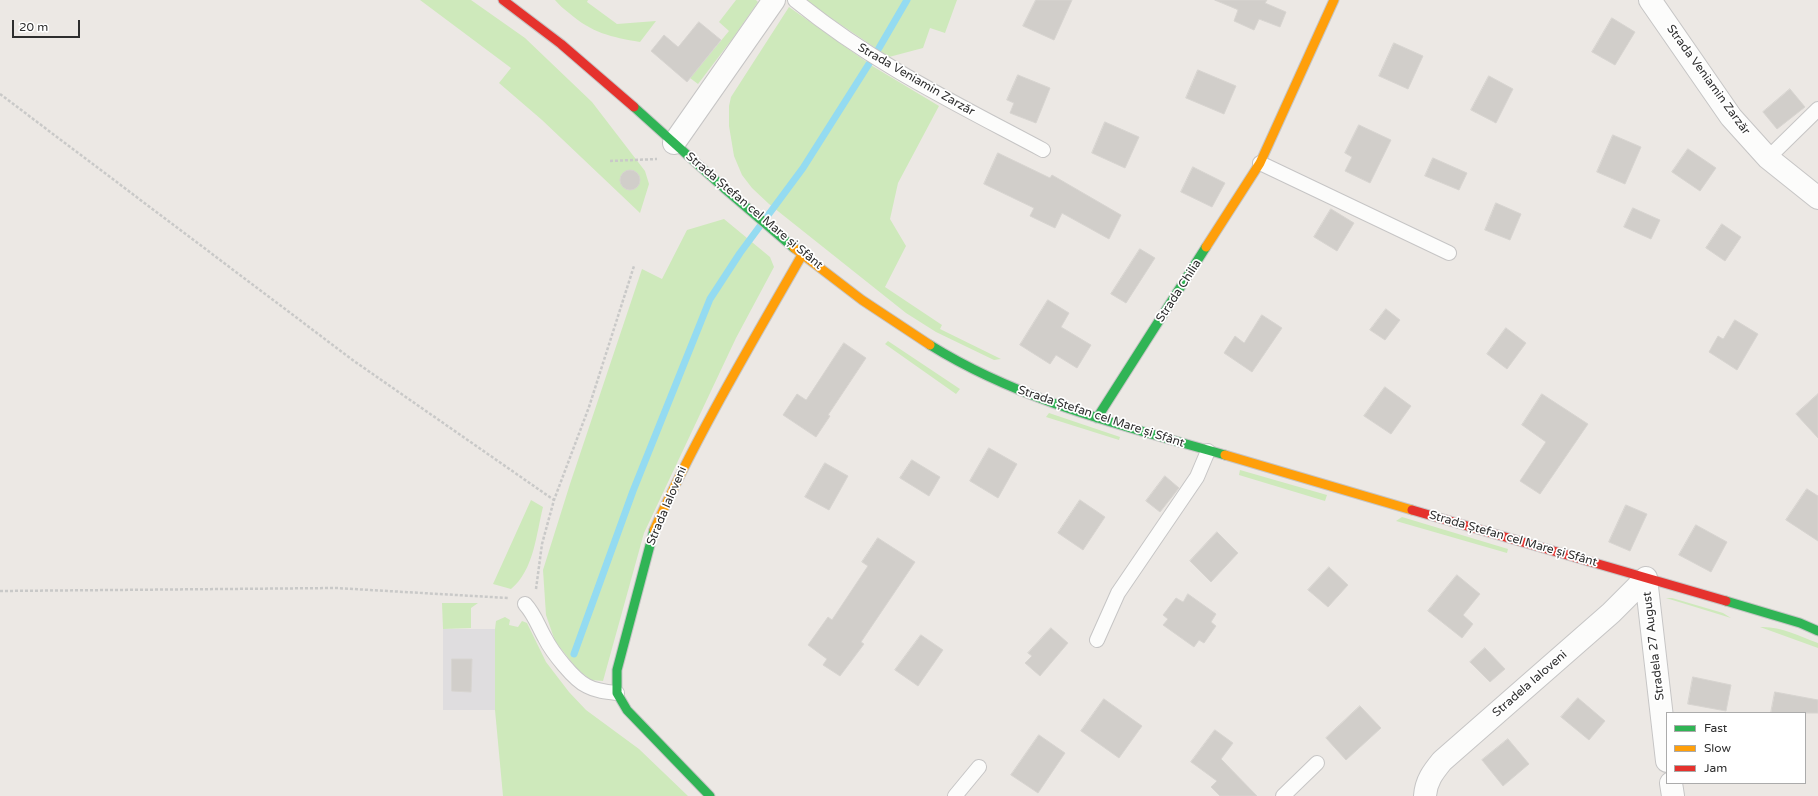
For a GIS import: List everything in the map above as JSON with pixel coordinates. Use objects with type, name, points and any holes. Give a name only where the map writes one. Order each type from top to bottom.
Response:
[{"type":"main road","name":"Strada Ștefan cel Mare și Sfânt","points":[[503,0],[578,58],[802,255],[897,324],[952,358],[990,378],[1097,418],[1800,623],[1818,631]]},
{"type":"main road","name":"Strada Chilia","points":[[1097,418],[1260,163],[1334,0]]},
{"type":"main road","name":"Strada Ialoveni","points":[[617,693],[617,670],[651,537],[680,473],[721,395],[802,255]]},
{"type":"main road","points":[[617,693],[627,710],[710,796]]},
{"type":"street","points":[[674,143],[774,0]]},
{"type":"street","name":"Strada Veniamin Zarzăr","points":[[1650,0],[1731,117],[1768,158],[1818,198]]},
{"type":"street","name":"Stradela 27 August","points":[[1646,578],[1666,752]]},
{"type":"street","name":"Stradela Ialoveni","points":[[1425,796],[1426,786],[1433,772],[1442,761],[1611,613],[1646,578]]},
{"type":"street","points":[[1670,784],[1673,796]]},
{"type":"lane","name":"Strada Veniamin Zarzăr","points":[[794,0],[880,62],[947,100],[1043,150]]},
{"type":"lane","points":[[1768,158],[1818,109]]},
{"type":"lane","points":[[1260,163],[1449,253]]},
{"type":"lane","points":[[1097,640],[1116,597],[1196,477],[1208,451]]},
{"type":"lane","points":[[529,609],[548,644],[559,660],[586,686],[599,691],[617,693]]},
{"type":"lane","points":[[1283,796],[1317,763]]},
{"type":"lane","points":[[955,796],[979,767]]},
{"type":"path","points":[[0,94],[354,361],[554,500]]},
{"type":"path","points":[[610,161],[659,159]]},
{"type":"path","points":[[0,590],[336,588],[496,596],[511,598],[529,609],[542,544],[554,500],[588,407],[634,266]]},
{"type":"shaded area","points":[[443,629],[495,629],[495,710],[443,710]]},
{"type":"green space","points":[[420,0],[471,0],[525,38],[592,102],[645,171],[649,184],[640,213],[542,120],[499,83],[511,68]]},
{"type":"green space","points":[[555,0],[588,0],[587,2],[617,24],[656,21],[640,42],[620,38],[594,30],[577,20]]},
{"type":"green space","points":[[736,0],[756,0],[758,2],[698,84],[690,78],[729,31],[719,22]]},
{"type":"green space","points":[[804,0],[957,0],[945,33],[930,28],[923,48],[889,57]]},
{"type":"green space","points":[[789,7],[874,67],[939,106],[898,183],[890,219],[906,246],[885,287],[942,325],[940,329],[1001,359],[994,360],[936,332],[906,313],[769,204],[752,188],[742,175],[734,156],[729,126],[729,106],[731,97]]},
{"type":"green space","points":[[724,219],[770,257],[774,267],[736,338],[644,533],[603,681],[591,680],[577,669],[555,641],[546,615],[543,570],[570,484],[642,269],[662,279],[687,230]]},
{"type":"green space","points":[[888,341],[960,389],[956,394],[885,344]]},
{"type":"green space","points":[[1049,413],[1120,437],[1119,440],[1046,417]]},
{"type":"green space","points":[[1240,470],[1327,495],[1325,501],[1239,475]]},
{"type":"green space","points":[[531,500],[543,507],[533,551],[525,572],[511,589],[493,584]]},
{"type":"green space","points":[[1402,517],[1508,549],[1507,553],[1396,521]]},
{"type":"green space","points":[[1666,598],[1672,598],[1723,613],[1731,618]]},
{"type":"green space","points":[[442,603],[478,603],[471,608],[471,628],[443,629]]},
{"type":"green space","points":[[505,617],[510,620],[509,625],[518,627],[522,621],[527,623],[546,662],[569,692],[586,710],[639,749],[688,796],[503,796],[495,710],[495,629],[496,621]]},
{"type":"green space","points":[[1760,627],[1775,628],[1797,635],[1818,643],[1818,648]]},
{"type":"building","points":[[1036,0],[1072,0],[1054,40],[1023,26]]},
{"type":"building","points":[[1215,0],[1267,0],[1265,3],[1286,12],[1280,27],[1259,19],[1254,30],[1234,21],[1238,10]]},
{"type":"building","points":[[1612,18],[1635,32],[1615,65],[1592,52]]},
{"type":"building","points":[[699,22],[721,40],[687,82],[651,51],[664,35],[678,47]]},
{"type":"building","points":[[1394,43],[1423,56],[1408,89],[1379,76]]},
{"type":"building","points":[[1198,70],[1236,86],[1224,114],[1186,98]]},
{"type":"building","points":[[1018,75],[1050,88],[1036,123],[1010,113],[1014,103],[1007,100]]},
{"type":"building","points":[[1489,76],[1513,89],[1496,123],[1471,110]]},
{"type":"building","points":[[1790,89],[1805,107],[1777,129],[1763,112]]},
{"type":"building","points":[[1105,122],[1139,137],[1125,168],[1092,153]]},
{"type":"building","points":[[1359,125],[1391,140],[1370,183],[1345,171],[1352,157],[1345,153]]},
{"type":"building","points":[[1613,135],[1641,147],[1625,184],[1597,172]]},
{"type":"building","points":[[1688,149],[1716,168],[1700,191],[1672,172]]},
{"type":"building","points":[[998,153],[1050,178],[1052,175],[1121,215],[1109,239],[1062,213],[1055,228],[1030,216],[1034,208],[984,184]]},
{"type":"building","points":[[1433,158],[1467,173],[1459,190],[1425,176]]},
{"type":"building","points":[[1193,167],[1225,183],[1212,207],[1181,192]]},
{"type":"building","points":[[630,170],[637,173],[640,180],[637,187],[630,190],[623,187],[620,180],[623,173]]},
{"type":"building","points":[[1496,203],[1521,214],[1510,240],[1485,230]]},
{"type":"building","points":[[1633,208],[1660,220],[1651,239],[1624,227]]},
{"type":"building","points":[[1331,209],[1354,223],[1337,251],[1314,237]]},
{"type":"building","points":[[1722,224],[1741,237],[1725,261],[1706,248]]},
{"type":"building","points":[[1140,249],[1155,258],[1126,303],[1111,294]]},
{"type":"building","points":[[1048,300],[1069,313],[1061,327],[1091,345],[1077,368],[1056,355],[1050,364],[1020,345]]},
{"type":"building","points":[[1386,309],[1400,320],[1385,340],[1370,330]]},
{"type":"building","points":[[1262,315],[1282,328],[1252,372],[1224,353],[1235,336],[1244,343]]},
{"type":"building","points":[[1735,320],[1758,334],[1737,370],[1709,352],[1718,336],[1723,339]]},
{"type":"building","points":[[1506,328],[1526,343],[1507,369],[1487,354]]},
{"type":"building","points":[[844,343],[866,358],[828,415],[830,416],[816,437],[783,415],[797,394],[806,400]]},
{"type":"building","points":[[1385,387],[1411,406],[1391,434],[1364,416]]},
{"type":"building","points":[[1542,394],[1588,424],[1540,494],[1520,481],[1546,442],[1522,425]]},
{"type":"building","points":[[1818,394],[1818,438],[1796,414]]},
{"type":"building","points":[[989,448],[1017,464],[998,498],[970,481]]},
{"type":"building","points":[[912,460],[940,477],[929,496],[900,478]]},
{"type":"building","points":[[825,463],[848,476],[829,510],[805,497]]},
{"type":"building","points":[[1165,476],[1179,488],[1160,512],[1146,501]]},
{"type":"building","points":[[1807,489],[1818,496],[1818,541],[1786,520]]},
{"type":"building","points":[[1080,500],[1105,517],[1083,550],[1058,533]]},
{"type":"building","points":[[1626,505],[1647,514],[1630,551],[1609,542]]},
{"type":"building","points":[[1696,525],[1727,542],[1711,572],[1679,555]]},
{"type":"building","points":[[1217,532],[1238,553],[1211,582],[1190,561]]},
{"type":"building","points":[[878,538],[915,562],[861,642],[864,644],[840,676],[823,665],[827,659],[808,645],[828,617],[832,620],[868,566],[862,562]]},
{"type":"building","points":[[1329,567],[1348,585],[1328,607],[1308,590]]},
{"type":"building","points":[[1457,575],[1480,594],[1463,615],[1473,624],[1462,638],[1428,611]]},
{"type":"building","points":[[1188,594],[1216,614],[1211,622],[1216,626],[1204,643],[1199,640],[1194,647],[1163,625],[1168,619],[1163,615],[1176,598],[1183,602]]},
{"type":"building","points":[[1051,628],[1068,643],[1040,676],[1025,663],[1032,656],[1028,653]]},
{"type":"building","points":[[921,635],[943,650],[918,686],[895,670]]},
{"type":"building","points":[[1485,648],[1505,669],[1490,682],[1470,662]]},
{"type":"building","points":[[452,659],[472,659],[471,692],[452,691]]},
{"type":"building","points":[[1693,677],[1731,685],[1726,711],[1688,704]]},
{"type":"building","points":[[1775,692],[1818,700],[1818,713],[1771,712]]},
{"type":"building","points":[[1578,698],[1605,721],[1589,740],[1561,717]]},
{"type":"building","points":[[1104,699],[1142,726],[1119,758],[1081,731]]},
{"type":"building","points":[[1360,706],[1381,728],[1346,760],[1326,738]]},
{"type":"building","points":[[1215,730],[1233,743],[1221,759],[1257,796],[1220,796],[1211,787],[1217,781],[1191,762]]},
{"type":"building","points":[[1039,735],[1065,753],[1038,793],[1011,775]]},
{"type":"building","points":[[1508,739],[1529,764],[1503,786],[1482,760]]},
{"type":"waterway","points":[[574,654],[633,491],[710,299],[740,253],[803,168],[879,48],[907,0]]},
{"type":"traffic: fast","points":[[634,107],[724,188],[794,248]]},
{"type":"traffic: fast","points":[[1097,418],[1206,247]]},
{"type":"traffic: fast","points":[[930,345],[964,365],[1036,397],[1111,422],[1225,455]]},
{"type":"traffic: fast","points":[[654,530],[617,670],[617,693],[627,710],[710,796]]},
{"type":"traffic: fast","points":[[1726,601],[1800,623],[1818,631]]},
{"type":"traffic: slow","points":[[1206,247],[1260,163],[1334,0]]},
{"type":"traffic: slow","points":[[794,248],[862,300],[930,345]]},
{"type":"traffic: slow","points":[[654,530],[706,425],[802,255]]},
{"type":"traffic: slow","points":[[1225,455],[1412,510]]},
{"type":"traffic: jam","points":[[503,0],[561,44],[634,107]]},
{"type":"traffic: jam","points":[[1412,510],[1726,601]]}]
